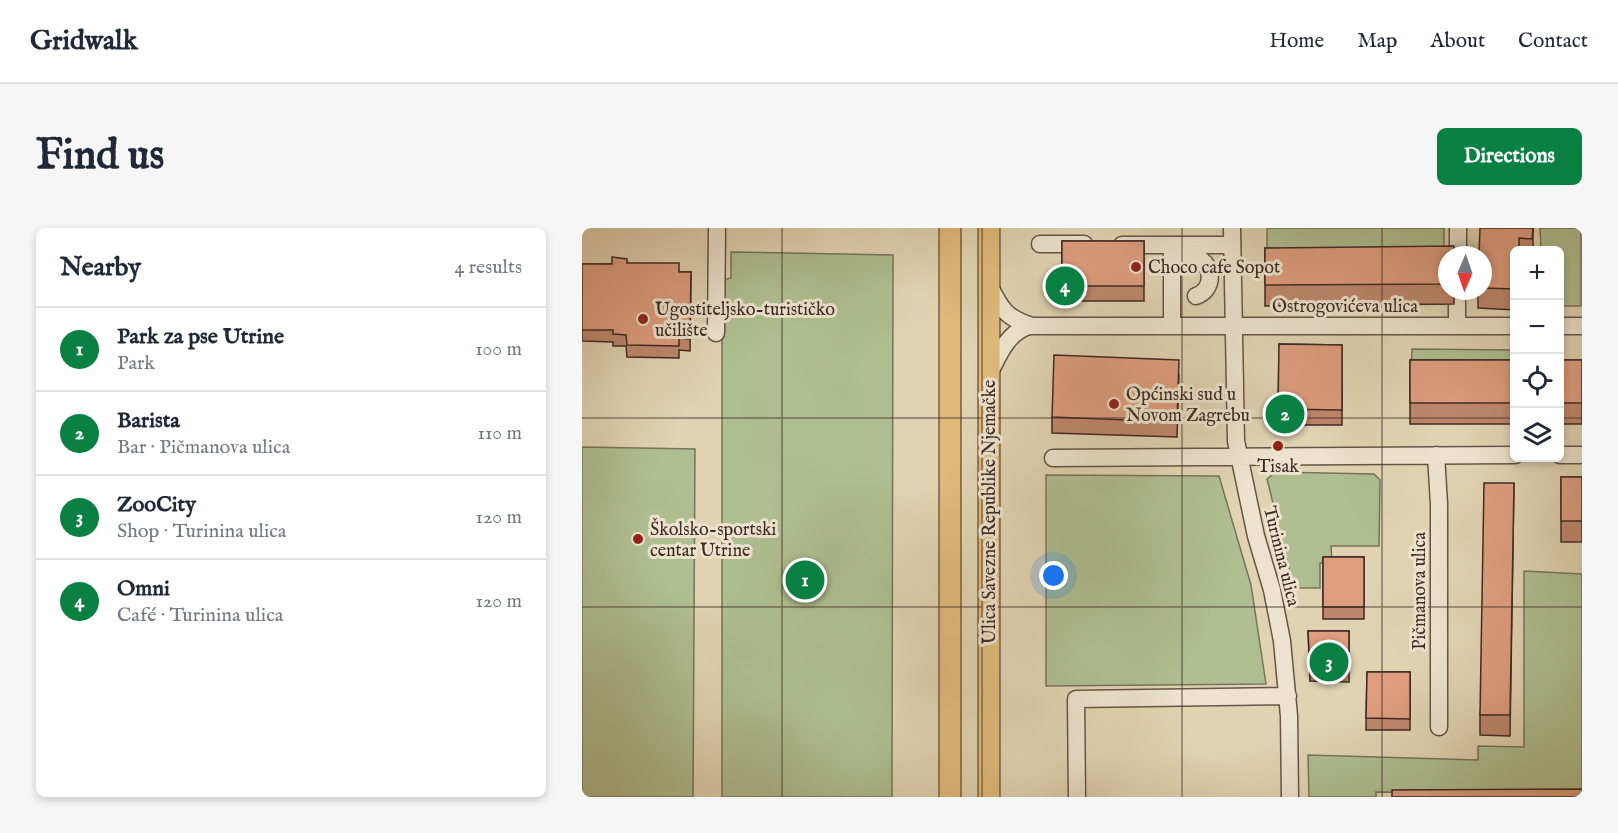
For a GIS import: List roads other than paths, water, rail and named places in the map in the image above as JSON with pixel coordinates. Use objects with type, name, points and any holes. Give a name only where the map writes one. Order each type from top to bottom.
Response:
[{"type":"main road","points":[[950,228],[950,797]]},
{"type":"main road","name":"Ulica Savezne Republike Njemačke","points":[[989,228],[989,797]]},
{"type":"street","points":[[716,333],[717,228]]},
{"type":"street","name":"Turinina ulica","points":[[1232,228],[1233,325],[1239,458],[1256,536],[1272,590],[1282,641],[1288,696],[1290,797]]},
{"type":"street","points":[[1458,228],[1458,246]]},
{"type":"street","points":[[1040,244],[1172,250],[1232,245]]},
{"type":"street","points":[[1172,250],[1198,258],[1209,270],[1209,286],[1196,296]]},
{"type":"street","points":[[1172,250],[1172,326]]},
{"type":"street","points":[[989,285],[1001,309],[1007,315],[1032,326],[1233,325]]},
{"type":"street","points":[[1457,300],[1457,326]]},
{"type":"street","name":"Ostrogovićeva ulica","points":[[1233,325],[1510,326]]},
{"type":"street","points":[[989,374],[1008,340],[1018,331],[1032,326]]},
{"type":"street","points":[[1564,326],[1582,326]]},
{"type":"street","name":"Pičmanova ulica","points":[[1436,455],[1439,504],[1438,727]]},
{"type":"street","points":[[1053,458],[1510,455]]},
{"type":"street","points":[[1564,455],[1582,455]]},
{"type":"street","points":[[1077,797],[1076,699],[1288,696]]},
{"type":"place","name":"Choco cafe Sopot","points":[[1136,267]]},
{"type":"place","name":"Omni","points":[[1065,286]]},
{"type":"place","name":"Ugostiteljsko-turističko učilište","points":[[643,319]]},
{"type":"place","name":"Općinski sud u Novom Zagrebu","points":[[1114,404]]},
{"type":"place","name":"Barista","points":[[1285,414]]},
{"type":"place","name":"Tisak","points":[[1278,446]]},
{"type":"place","name":"Školsko-sportski centar Utrine","points":[[638,539]]},
{"type":"place","name":"Park za pse Utrine","points":[[805,580]]},
{"type":"place","name":"ZooCity","points":[[1329,662]]}]
